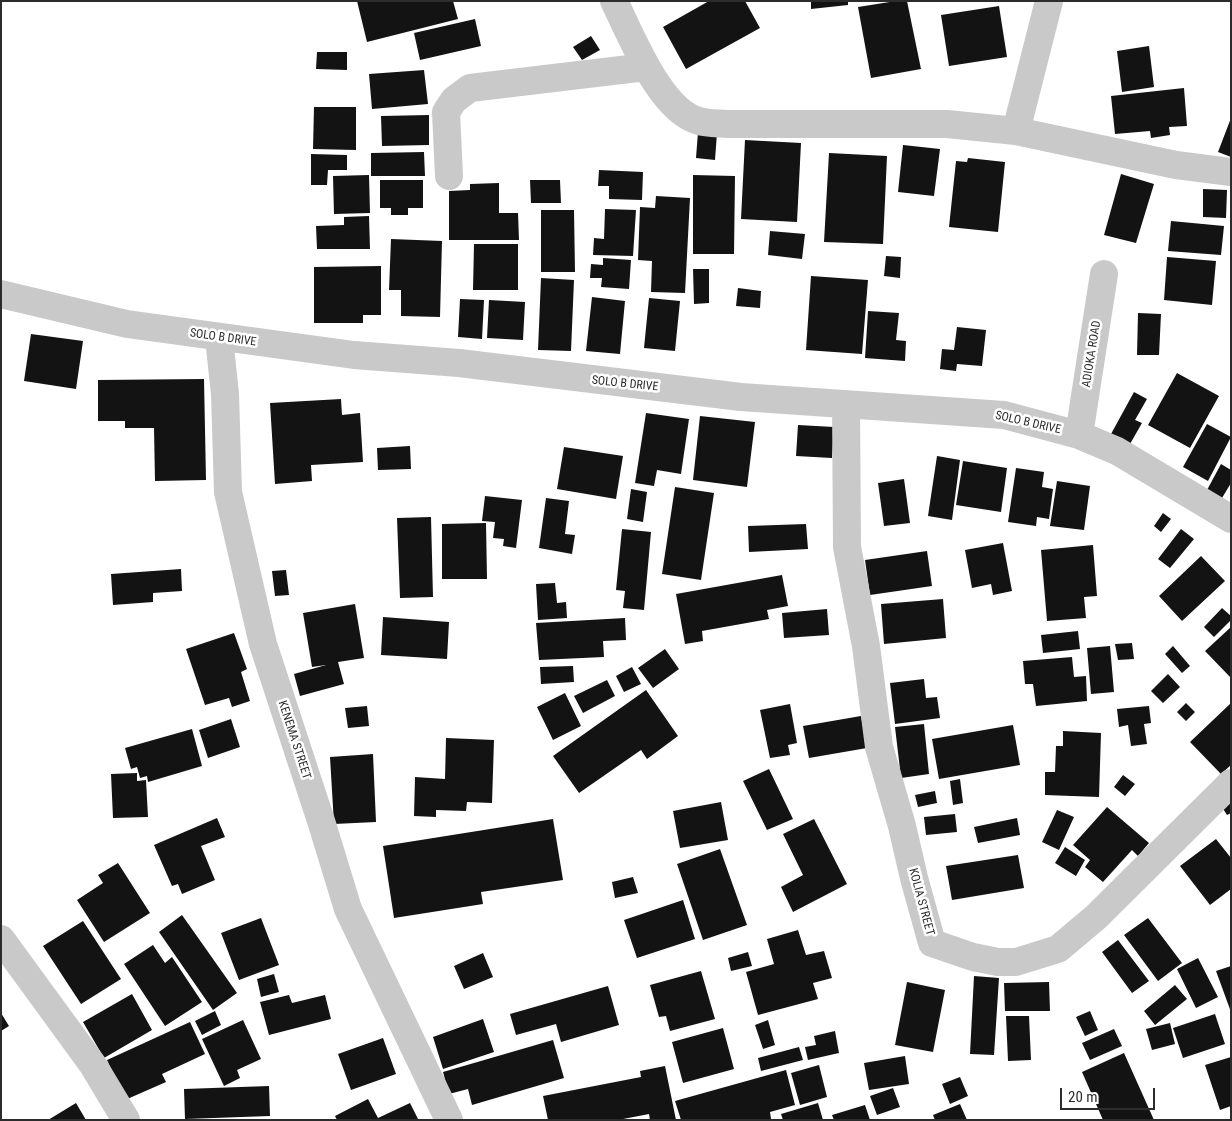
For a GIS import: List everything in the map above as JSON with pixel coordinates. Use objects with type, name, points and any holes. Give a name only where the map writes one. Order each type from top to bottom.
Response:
[{"type":"street","points":[[614,1],[646,67],[672,105],[698,121],[739,124],[947,124],[1016,131],[1176,165],[1231,172]]},
{"type":"street","points":[[1016,131],[1049,1]]},
{"type":"street","points":[[450,176],[446,112],[454,100],[470,88],[646,67]]},
{"type":"street","name":"ADIOKA ROAD","points":[[1079,435],[1104,274]]},
{"type":"street","name":"SOLO B DRIVE","points":[[1,294],[127,324],[354,355],[459,363],[741,398],[1004,415],[1079,435],[1116,451],[1231,519]]},
{"type":"street","name":"KENEMA STREET","points":[[220,338],[225,394],[228,492],[263,644],[348,909],[449,1120]]},
{"type":"street","name":"KOLIA STREET","points":[[846,404],[846,547],[866,646],[879,747],[932,942],[973,957],[998,962],[1016,962],[1058,949],[1096,917],[1231,783]]},
{"type":"street","points":[[1,939],[93,1065],[126,1120]]},
{"type":"building","points":[[357,1],[453,1],[458,19],[367,42]]},
{"type":"building","points":[[709,1],[745,1],[760,28],[686,69],[663,27]]},
{"type":"building","points":[[811,1],[848,1],[848,5],[811,9]]},
{"type":"building","points":[[907,1],[921,69],[871,78],[858,7]]},
{"type":"building","points":[[999,6],[1007,57],[949,66],[941,15]]},
{"type":"building","points":[[475,19],[481,46],[420,60],[414,33]]},
{"type":"building","points":[[591,36],[600,50],[582,60],[573,47]]},
{"type":"building","points":[[1149,46],[1154,87],[1122,92],[1117,51]]},
{"type":"building","points":[[317,52],[347,52],[347,70],[316,69]]},
{"type":"building","points":[[424,70],[428,104],[372,109],[369,74]]},
{"type":"building","points":[[1184,88],[1187,126],[1169,127],[1170,135],[1151,138],[1150,131],[1115,134],[1111,96]]},
{"type":"building","points":[[314,107],[356,107],[356,150],[313,149]]},
{"type":"building","points":[[429,115],[429,145],[382,146],[381,116]]},
{"type":"building","points":[[1231,118],[1231,157],[1218,152]]},
{"type":"building","points":[[698,132],[717,133],[715,160],[696,158]]},
{"type":"building","points":[[745,140],[801,143],[797,222],[741,219]]},
{"type":"building","points":[[903,145],[940,149],[934,196],[898,192]]},
{"type":"building","points":[[424,152],[425,176],[371,176],[371,153]]},
{"type":"building","points":[[829,153],[887,156],[883,244],[824,242]]},
{"type":"building","points":[[311,154],[347,155],[347,170],[328,170],[327,185],[311,185]]},
{"type":"building","points":[[968,158],[1005,162],[998,232],[949,227],[956,161],[967,162]]},
{"type":"building","points":[[599,170],[643,172],[642,200],[609,199],[609,186],[598,186]]},
{"type":"building","points":[[1121,174],[1154,184],[1136,243],[1104,235]]},
{"type":"building","points":[[369,175],[370,213],[334,214],[333,176]]},
{"type":"building","points":[[693,175],[735,176],[734,254],[693,254]]},
{"type":"building","points":[[380,180],[423,180],[423,208],[408,208],[408,215],[391,215],[391,208],[380,208]]},
{"type":"building","points":[[530,180],[560,180],[561,203],[531,203]]},
{"type":"building","points":[[499,183],[499,213],[518,213],[519,240],[449,240],[449,191],[470,190],[470,184]]},
{"type":"building","points":[[1203,189],[1227,190],[1226,218],[1203,217]]},
{"type":"building","points":[[656,196],[690,198],[685,293],[651,292],[652,261],[638,260],[640,207],[655,208]]},
{"type":"building","points":[[605,209],[636,210],[633,256],[593,255],[594,238],[604,239]]},
{"type":"building","points":[[541,210],[574,210],[575,272],[541,272]]},
{"type":"building","points":[[369,216],[370,249],[317,249],[316,226],[344,225],[344,217]]},
{"type":"building","points":[[1171,221],[1224,226],[1221,255],[1168,251]]},
{"type":"building","points":[[770,231],[805,234],[802,259],[768,255]]},
{"type":"building","points":[[391,239],[442,241],[440,317],[401,316],[401,290],[389,290]]},
{"type":"building","points":[[474,244],[518,244],[518,290],[473,290]]},
{"type":"building","points":[[886,256],[901,257],[900,278],[884,276]]},
{"type":"building","points":[[1167,257],[1216,261],[1212,305],[1164,300]]},
{"type":"building","points":[[603,258],[631,260],[629,289],[601,287],[602,278],[590,278],[591,264],[603,265]]},
{"type":"building","points":[[381,266],[381,315],[363,315],[363,323],[314,323],[314,267]]},
{"type":"building","points":[[693,269],[709,269],[709,303],[694,304]]},
{"type":"building","points":[[811,276],[868,280],[862,354],[806,350]]},
{"type":"building","points":[[541,278],[574,280],[571,351],[538,350]]},
{"type":"building","points":[[738,288],[761,291],[760,308],[736,306]]},
{"type":"building","points":[[592,297],[625,301],[620,354],[586,351]]},
{"type":"building","points":[[649,298],[680,301],[675,351],[644,348]]},
{"type":"building","points":[[460,299],[484,300],[482,339],[458,337]]},
{"type":"building","points":[[489,300],[525,302],[523,340],[487,338]]},
{"type":"building","points":[[868,311],[899,313],[896,340],[906,341],[905,361],[865,358]]},
{"type":"building","points":[[1138,313],[1161,314],[1159,355],[1137,355]]},
{"type":"building","points":[[957,327],[986,330],[982,366],[957,364],[956,371],[940,369],[942,349],[954,350]]},
{"type":"building","points":[[31,334],[83,341],[76,389],[24,381]]},
{"type":"building","points":[[1177,373],[1219,396],[1190,448],[1148,425]]},
{"type":"building","points":[[204,379],[206,480],[155,481],[154,428],[125,428],[125,421],[98,421],[98,380]]},
{"type":"building","points":[[1134,392],[1147,399],[1135,420],[1142,423],[1130,444],[1111,434]]},
{"type":"building","points":[[341,399],[342,415],[360,413],[363,462],[311,465],[312,481],[275,484],[270,403]]},
{"type":"building","points":[[646,413],[689,419],[681,474],[657,470],[654,486],[635,483]]},
{"type":"building","points":[[700,416],[755,422],[747,487],[693,480]]},
{"type":"building","points":[[1207,424],[1231,437],[1208,481],[1183,467]]},
{"type":"building","points":[[798,425],[834,427],[832,458],[796,456]]},
{"type":"building","points":[[410,446],[411,469],[378,470],[377,448]]},
{"type":"building","points":[[564,447],[623,456],[616,499],[557,489]]},
{"type":"building","points":[[937,456],[960,460],[952,520],[928,516]]},
{"type":"building","points":[[963,461],[1007,468],[1001,512],[956,505]]},
{"type":"building","points":[[1221,464],[1231,470],[1231,483],[1222,498],[1207,490]]},
{"type":"building","points":[[1016,468],[1044,472],[1042,487],[1053,489],[1049,519],[1037,517],[1036,526],[1008,522]]},
{"type":"building","points":[[904,479],[910,523],[884,526],[878,483]]},
{"type":"building","points":[[1057,481],[1090,486],[1084,530],[1050,526]]},
{"type":"building","points":[[675,487],[714,493],[701,580],[662,574]]},
{"type":"building","points":[[631,489],[647,492],[643,522],[627,519]]},
{"type":"building","points":[[485,496],[522,500],[516,548],[503,546],[504,539],[493,538],[495,522],[482,521]]},
{"type":"building","points":[[546,498],[569,501],[565,534],[575,535],[572,554],[539,548]]},
{"type":"building","points":[[1163,513],[1171,519],[1161,532],[1154,526]]},
{"type":"building","points":[[431,517],[433,597],[400,598],[397,518]]},
{"type":"building","points":[[486,523],[487,579],[442,579],[442,524]]},
{"type":"building","points":[[806,524],[808,549],[749,552],[748,526]]},
{"type":"building","points":[[622,529],[651,532],[644,610],[623,608],[625,591],[616,590]]},
{"type":"building","points":[[1181,529],[1194,539],[1170,568],[1158,559]]},
{"type":"building","points":[[1003,543],[1012,591],[993,595],[991,584],[972,588],[965,550]]},
{"type":"building","points":[[1093,545],[1097,596],[1084,597],[1086,618],[1047,621],[1041,550]]},
{"type":"building","points":[[927,551],[932,586],[870,595],[865,560]]},
{"type":"building","points":[[1201,556],[1225,581],[1182,621],[1159,596]]},
{"type":"building","points":[[181,569],[182,591],[153,593],[153,602],[113,605],[111,574]]},
{"type":"building","points":[[286,570],[289,595],[275,596],[272,571]]},
{"type":"building","points":[[782,575],[788,606],[767,610],[769,619],[702,631],[703,641],[685,644],[676,594]]},
{"type":"building","points":[[555,583],[557,603],[566,602],[567,618],[538,620],[536,584]]},
{"type":"building","points":[[943,599],[946,638],[884,644],[881,604]]},
{"type":"building","points":[[355,604],[364,658],[338,662],[344,684],[300,696],[294,674],[326,665],[312,667],[303,613]]},
{"type":"building","points":[[1222,608],[1231,616],[1231,620],[1214,637],[1204,627]]},
{"type":"building","points":[[827,609],[829,635],[784,638],[782,613]]},
{"type":"building","points":[[383,617],[449,622],[447,659],[381,655]]},
{"type":"building","points":[[625,618],[626,640],[603,641],[604,657],[539,660],[536,623]]},
{"type":"building","points":[[1231,627],[1231,678],[1205,651]]},
{"type":"building","points":[[1078,631],[1080,649],[1043,653],[1041,635]]},
{"type":"building","points":[[234,633],[247,669],[241,672],[250,701],[232,707],[229,698],[205,705],[186,649]]},
{"type":"building","points":[[1132,643],[1134,659],[1118,660],[1115,644]]},
{"type":"building","points":[[1110,646],[1114,692],[1091,694],[1087,648]]},
{"type":"building","points":[[1173,646],[1190,666],[1182,673],[1165,654]]},
{"type":"building","points":[[665,649],[679,669],[653,688],[638,668]]},
{"type":"building","points":[[1072,657],[1074,677],[1086,676],[1087,701],[1036,706],[1033,684],[1025,684],[1023,661]]},
{"type":"building","points":[[573,666],[574,682],[541,684],[540,667]]},
{"type":"building","points":[[632,667],[641,684],[624,692],[616,676]]},
{"type":"building","points":[[1168,674],[1180,687],[1163,703],[1151,691]]},
{"type":"building","points":[[924,679],[926,698],[937,697],[940,718],[895,724],[890,683]]},
{"type":"building","points":[[607,680],[615,696],[583,713],[574,696]]},
{"type":"building","points":[[646,690],[678,736],[647,759],[641,750],[579,793],[553,756]]},
{"type":"building","points":[[565,693],[581,726],[553,740],[537,707]]},
{"type":"building","points":[[1186,703],[1195,712],[1186,721],[1177,712]]},
{"type":"building","points":[[1231,703],[1231,765],[1221,774],[1190,742]]},
{"type":"building","points":[[790,704],[797,743],[788,745],[790,755],[770,758],[760,710]]},
{"type":"building","points":[[367,706],[369,726],[348,728],[345,708]]},
{"type":"building","points":[[1149,706],[1151,723],[1144,724],[1147,744],[1131,746],[1128,725],[1119,727],[1117,709]]},
{"type":"building","points":[[861,716],[867,748],[809,758],[803,726]]},
{"type":"building","points":[[231,719],[240,747],[208,758],[199,730]]},
{"type":"building","points":[[924,724],[929,774],[901,778],[895,727]]},
{"type":"building","points":[[1013,725],[1020,765],[939,779],[932,739]]},
{"type":"building","points":[[192,729],[202,766],[148,782],[147,776],[140,778],[137,767],[131,769],[125,748]]},
{"type":"building","points":[[1063,731],[1101,733],[1099,797],[1045,795],[1045,772],[1055,772],[1056,746],[1063,746]]},
{"type":"building","points":[[446,738],[494,740],[492,803],[467,802],[466,811],[436,810],[436,817],[414,816],[415,777],[445,779]]},
{"type":"building","points":[[373,754],[376,822],[334,824],[330,757]]},
{"type":"building","points":[[769,769],[793,819],[767,830],[743,781]]},
{"type":"building","points":[[137,773],[137,781],[146,780],[148,817],[113,818],[111,774]]},
{"type":"building","points":[[1123,775],[1135,784],[1125,796],[1114,787]]},
{"type":"building","points":[[960,779],[963,803],[953,805],[950,781]]},
{"type":"building","points":[[935,791],[937,803],[918,807],[915,795]]},
{"type":"building","points":[[1231,797],[1231,813],[1227,815],[1220,804]]},
{"type":"building","points":[[721,802],[728,840],[680,848],[673,811]]},
{"type":"building","points":[[1107,807],[1149,843],[1138,856],[1132,850],[1103,882],[1085,867],[1090,860],[1073,845]]},
{"type":"building","points":[[1057,810],[1074,817],[1059,850],[1042,842]]},
{"type":"building","points":[[955,814],[957,832],[926,835],[924,817]]},
{"type":"building","points":[[217,818],[225,837],[201,846],[215,880],[182,894],[178,884],[172,886],[154,845]]},
{"type":"building","points":[[1017,818],[1020,835],[978,843],[974,827]]},
{"type":"building","points":[[553,819],[563,880],[481,892],[483,904],[394,918],[383,846]]},
{"type":"building","points":[[814,819],[847,884],[793,912],[781,887],[803,875],[783,834]]},
{"type":"building","points":[[1216,839],[1231,858],[1231,889],[1210,905],[1180,866]]},
{"type":"building","points":[[1065,847],[1085,860],[1076,876],[1055,863]]},
{"type":"building","points":[[720,849],[747,925],[703,940],[677,864]]},
{"type":"building","points":[[1018,855],[1024,888],[952,900],[946,866]]},
{"type":"building","points":[[118,863],[150,913],[104,942],[77,900],[103,883],[98,875]]},
{"type":"building","points":[[633,877],[638,893],[615,898],[612,882]]},
{"type":"building","points":[[683,900],[695,939],[637,958],[624,920]]},
{"type":"building","points":[[182,915],[237,993],[213,1010],[159,932]]},
{"type":"building","points":[[261,918],[279,965],[239,980],[221,933]]},
{"type":"building","points":[[1148,918],[1182,963],[1158,981],[1124,935]]},
{"type":"building","points":[[83,921],[121,979],[81,1004],[43,946]]},
{"type":"building","points":[[798,930],[806,955],[824,951],[832,978],[813,983],[818,999],[758,1015],[746,972],[774,964],[767,939]]},
{"type":"building","points":[[1118,940],[1149,981],[1132,993],[1102,952]]},
{"type":"building","points":[[153,945],[165,963],[172,957],[202,1002],[165,1026],[124,964]]},
{"type":"building","points":[[748,952],[752,966],[731,971],[728,958]]},
{"type":"building","points":[[483,953],[493,977],[464,989],[454,966]]},
{"type":"building","points":[[1198,958],[1218,997],[1196,1008],[1177,969]]},
{"type":"building","points":[[1231,966],[1231,1012],[1216,971]]},
{"type":"building","points":[[701,971],[715,1019],[670,1031],[666,1016],[659,1017],[650,985]]},
{"type":"building","points":[[274,974],[279,992],[261,997],[257,979]]},
{"type":"building","points":[[974,976],[999,978],[994,1055],[970,1054]]},
{"type":"building","points":[[907,982],[945,990],[933,1052],[895,1045]]},
{"type":"building","points":[[1049,982],[1050,1011],[1005,1011],[1004,983]]},
{"type":"building","points":[[1175,985],[1187,999],[1155,1025],[1144,1011]]},
{"type":"building","points":[[608,986],[619,1025],[561,1042],[556,1024],[516,1035],[510,1014]]},
{"type":"building","points":[[132,994],[152,1030],[104,1058],[83,1022]]},
{"type":"building","points":[[289,995],[292,1003],[325,995],[331,1019],[269,1035],[260,1002]]},
{"type":"building","points":[[215,1011],[221,1025],[202,1035],[195,1021]]},
{"type":"building","points":[[1090,1011],[1098,1030],[1085,1036],[1076,1017]]},
{"type":"building","points":[[1,1013],[9,1026],[1,1031]]},
{"type":"building","points":[[1215,1014],[1225,1044],[1183,1058],[1173,1028]]},
{"type":"building","points":[[1006,1016],[1029,1016],[1031,1060],[1008,1061]]},
{"type":"building","points":[[483,1019],[494,1052],[443,1069],[433,1037]]},
{"type":"building","points":[[243,1020],[261,1059],[237,1070],[240,1078],[224,1086],[202,1039]]},
{"type":"building","points":[[768,1020],[775,1045],[763,1049],[755,1025]]},
{"type":"building","points":[[190,1022],[205,1054],[162,1074],[166,1082],[125,1100],[107,1060]]},
{"type":"building","points":[[1170,1023],[1175,1044],[1152,1050],[1146,1029]]},
{"type":"building","points":[[723,1028],[734,1069],[683,1083],[672,1042]]},
{"type":"building","points":[[1114,1029],[1122,1046],[1090,1060],[1082,1043]]},
{"type":"building","points":[[835,1031],[839,1053],[808,1060],[805,1047],[816,1045],[814,1036]]},
{"type":"building","points":[[383,1038],[396,1074],[351,1090],[338,1054]]},
{"type":"building","points":[[553,1040],[564,1078],[472,1105],[468,1089],[449,1094],[443,1072]]},
{"type":"building","points":[[799,1047],[803,1060],[761,1071],[758,1058]]},
{"type":"building","points":[[1124,1053],[1154,1120],[1103,1120],[1082,1072]]},
{"type":"building","points":[[905,1056],[909,1084],[869,1090],[864,1063]]},
{"type":"building","points":[[1231,1057],[1231,1106],[1220,1110],[1205,1065]]},
{"type":"building","points":[[819,1065],[827,1097],[800,1105],[791,1073]]},
{"type":"building","points":[[665,1066],[676,1120],[650,1120],[649,1114],[618,1120],[548,1120],[543,1096],[641,1077],[640,1071]]},
{"type":"building","points":[[786,1070],[795,1105],[770,1112],[771,1119],[681,1120],[675,1101]]},
{"type":"building","points":[[960,1077],[968,1096],[950,1104],[942,1084]]},
{"type":"building","points":[[269,1086],[270,1116],[185,1119],[184,1089]]},
{"type":"building","points":[[893,1088],[900,1107],[877,1115],[870,1096]]},
{"type":"building","points":[[368,1099],[378,1118],[410,1103],[418,1119],[337,1120],[335,1116]]},
{"type":"building","points":[[76,1103],[86,1120],[48,1120]]},
{"type":"building","points":[[818,1103],[823,1120],[783,1120],[781,1114]]},
{"type":"building","points":[[960,1104],[967,1120],[935,1120],[933,1115]]},
{"type":"building","points":[[865,1105],[870,1120],[834,1120],[832,1115]]}]
